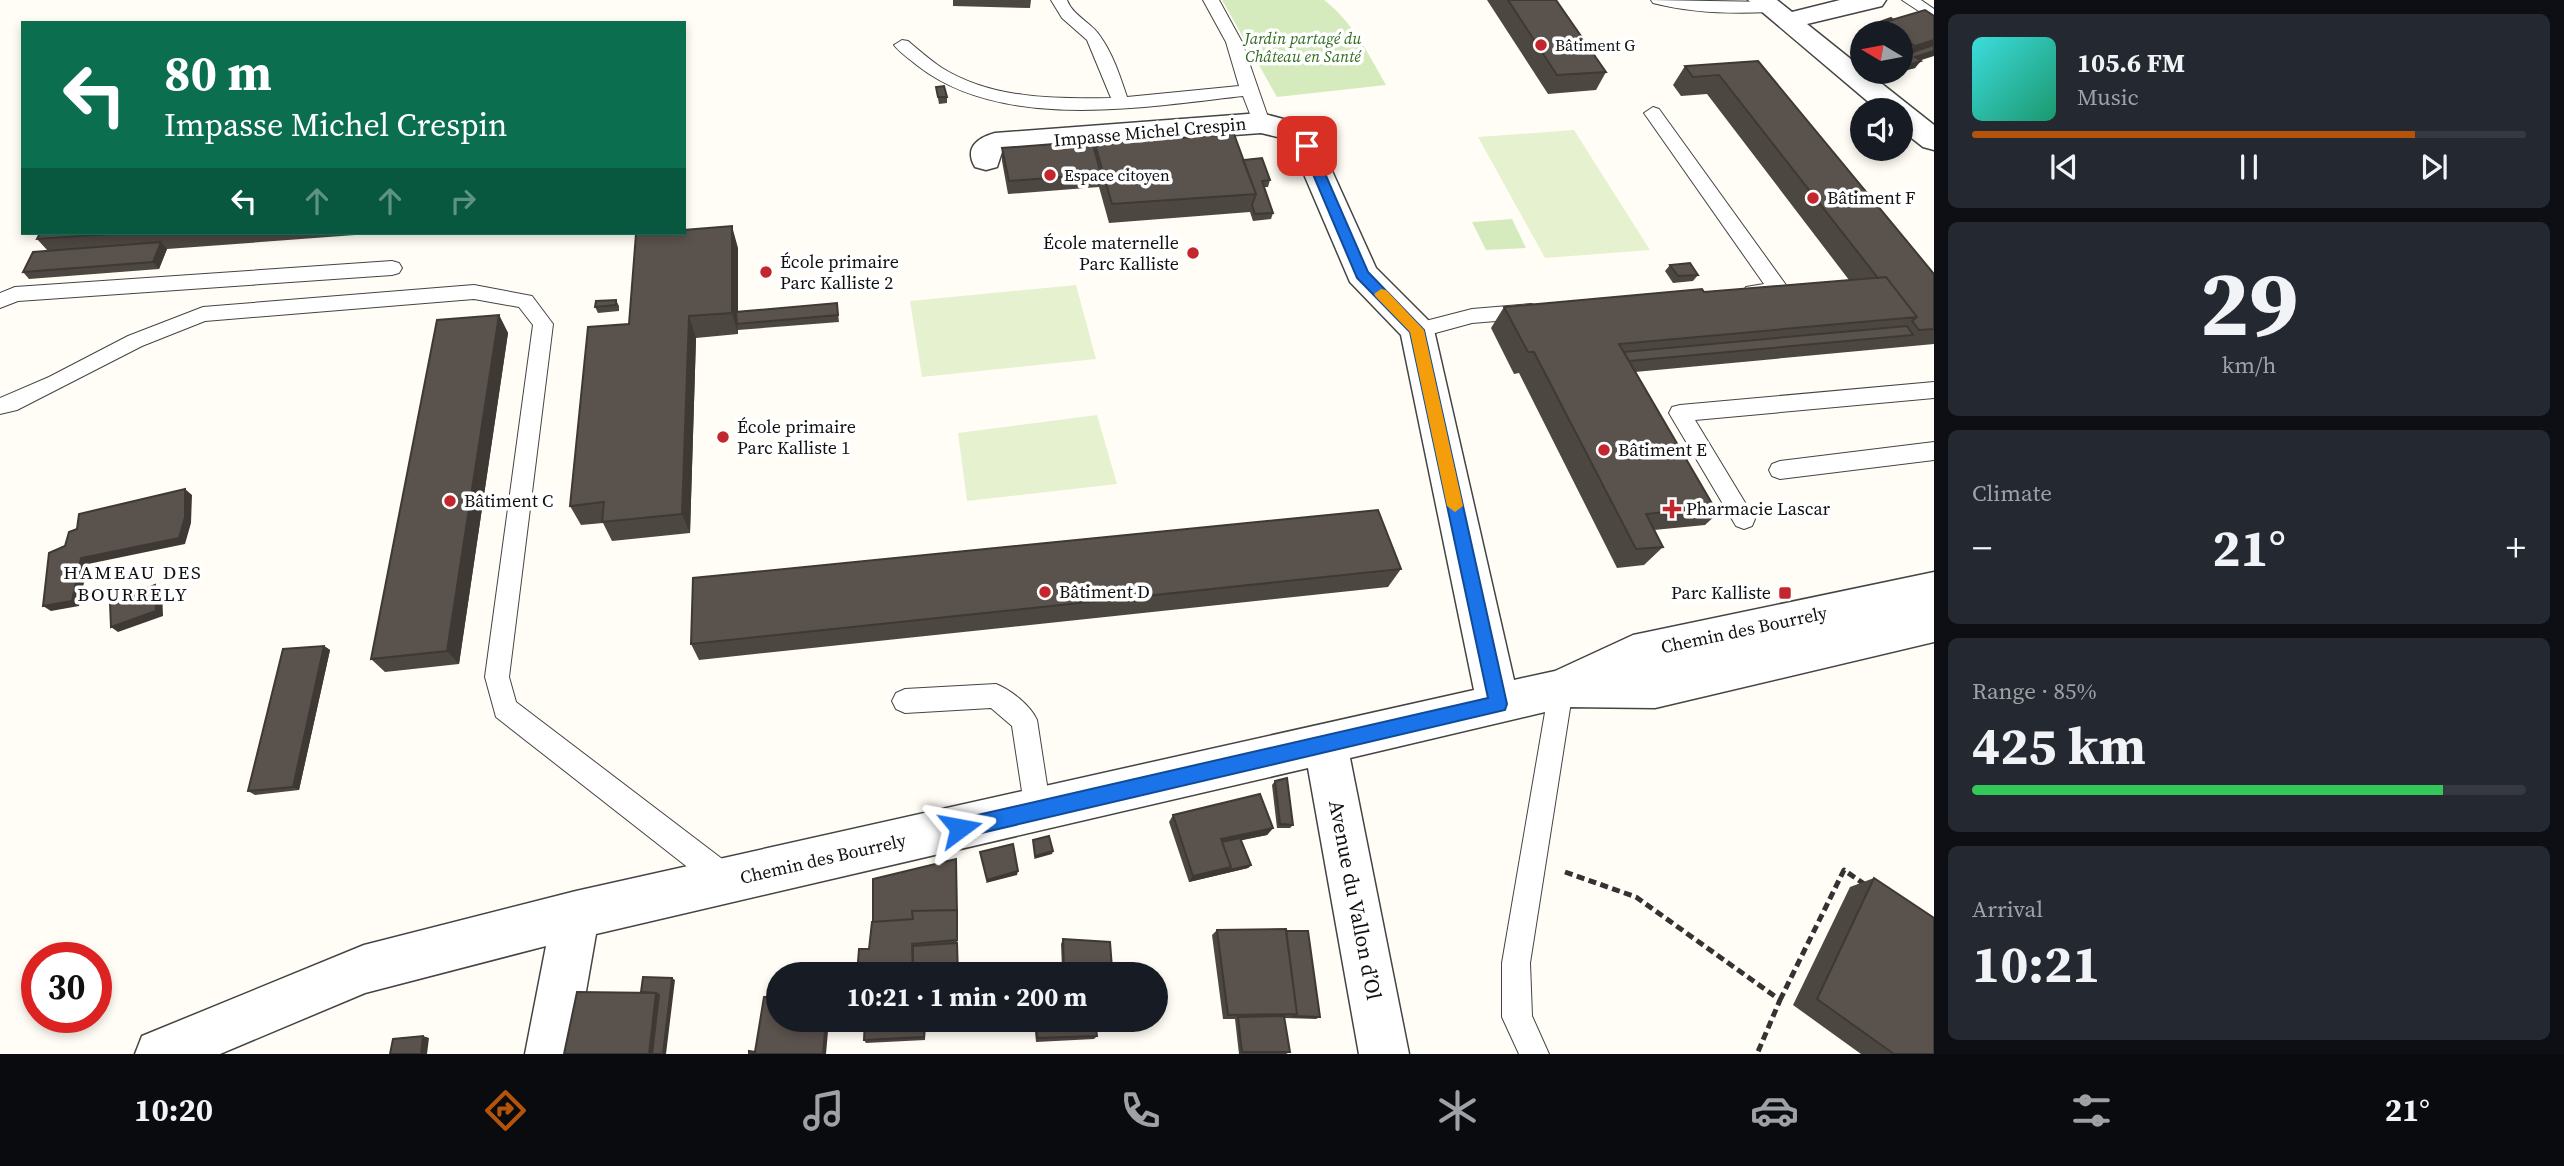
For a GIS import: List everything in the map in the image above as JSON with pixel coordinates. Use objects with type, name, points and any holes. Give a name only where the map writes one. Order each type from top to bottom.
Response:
[{"type":"street","points":[[1773,9],[1873,0]]},
{"type":"street","points":[[1773,9],[1881,98]]},
{"type":"street","name":"Impasse Michel Crespin","points":[[986,160],[985,150],[995,144],[1261,122],[1292,131],[1307,146],[1362,274],[1417,330]]},
{"type":"street","points":[[1913,124],[1934,140]]},
{"type":"street","points":[[1417,330],[1499,704]]},
{"type":"street","name":"Chemin des Bourrely","points":[[160,1054],[364,969],[576,915],[1499,704],[1561,689],[1633,654],[1934,590]]},
{"type":"street","name":"Chemin des Bourrely","points":[[1561,689],[1655,688],[1934,624]]},
{"type":"street","name":"Avenue du Vallon d’Ol","points":[[1326,745],[1384,1054]]},
{"type":"street","points":[[550,1054],[576,915]]},
{"type":"lane","points":[[1059,0],[1062,13],[1088,31],[1099,49],[1121,103]]},
{"type":"lane","points":[[1211,0],[1234,42],[1261,122]]},
{"type":"lane","points":[[1659,0],[1681,6],[1773,9]]},
{"type":"lane","points":[[1910,0],[1934,16]]},
{"type":"lane","points":[[902,45],[916,59],[962,86],[1040,104],[1121,103],[1249,90]]},
{"type":"lane","points":[[1653,113],[1779,290],[1739,293]]},
{"type":"lane","points":[[0,300],[15,294],[392,268]]},
{"type":"lane","points":[[0,406],[56,383],[135,341],[203,314],[474,292],[524,301],[543,324],[496,677],[505,709],[728,881]]},
{"type":"lane","points":[[1417,330],[1472,316],[1552,309]]},
{"type":"lane","points":[[1744,519],[1680,413],[1934,390]]},
{"type":"lane","points":[[1780,471],[1934,451]]},
{"type":"lane","points":[[1534,1054],[1517,1017],[1516,963],[1535,861],[1561,689]]},
{"type":"lane","points":[[905,701],[996,696],[1024,720],[1038,811]]},
{"type":"path","points":[[1535,861],[1636,897],[1780,1000]]},
{"type":"path","points":[[1757,1054],[1780,1000],[1844,870],[1878,893]]},
{"type":"green space","name":"Jardin partagé du Château en Santé","points":[[1222,0],[1324,0],[1351,28],[1386,85],[1277,97]]},
{"type":"green space","points":[[1574,130],[1650,250],[1545,258],[1478,137]]},
{"type":"green space","points":[[1512,219],[1526,248],[1486,250],[1472,222]]},
{"type":"green space","points":[[1076,285],[1096,359],[922,377],[910,301]]},
{"type":"green space","points":[[1097,415],[1117,484],[967,501],[958,433]]},
{"type":"building","points":[[1508,0],[1556,0],[1606,72],[1557,75]]},
{"type":"building","points":[[1925,10],[1934,16],[1934,40],[1915,46],[1913,21],[1888,21]]},
{"type":"building","points":[[1934,45],[1934,51],[1915,57],[1921,61],[1913,64],[1913,52]]},
{"type":"building","points":[[1758,61],[1934,274],[1934,329],[1919,330],[1912,321],[1917,317],[1886,277],[1878,278],[1719,75],[1693,77],[1685,66]]},
{"type":"building","points":[[944,86],[947,97],[938,97],[936,87]]},
{"type":"building","points":[[1234,134],[1256,194],[1112,204],[1095,144]]},
{"type":"building","points":[[1092,141],[1101,174],[1009,181],[1002,148]]},
{"type":"building","points":[[1262,158],[1270,180],[1262,181],[1273,213],[1255,214],[1252,205],[1256,194],[1243,160]]},
{"type":"building","points":[[732,226],[732,313],[689,316],[682,514],[602,522],[604,502],[570,506],[588,327],[629,324],[636,235],[686,235],[686,230]]},
{"type":"building","points":[[39,235],[96,235],[37,239]]},
{"type":"building","points":[[161,242],[153,262],[23,272],[33,252]]},
{"type":"building","points":[[1690,263],[1698,275],[1678,276],[1670,265]]},
{"type":"building","name":"Bâtiment E","points":[[1886,277],[1917,317],[1619,344],[1714,507],[1646,514],[1663,547],[1636,549],[1534,352],[1528,352],[1504,307],[1702,289],[1704,292]]},
{"type":"building","points":[[616,300],[616,305],[595,307],[596,301]]},
{"type":"building","points":[[837,303],[838,315],[737,324],[736,312]]},
{"type":"building","name":"Bâtiment C","points":[[499,315],[447,651],[371,659],[437,320]]},
{"type":"building","points":[[1907,326],[1913,335],[1629,361],[1624,352]]},
{"type":"building","points":[[185,489],[185,517],[179,538],[81,558],[72,601],[43,606],[49,553],[65,546],[69,532],[77,529],[79,514]]},
{"type":"building","points":[[1714,508],[1717,514],[1705,516]]},
{"type":"building","name":"Bâtiment D","points":[[1378,510],[1401,569],[691,644],[693,578]]},
{"type":"building","points":[[155,585],[156,611],[111,627],[110,603]]},
{"type":"building","points":[[324,646],[293,787],[248,791],[283,649]]},
{"type":"building","points":[[1287,778],[1293,825],[1280,824],[1275,781]]},
{"type":"building","points":[[1260,794],[1273,828],[1221,839],[1231,867],[1193,876],[1173,815]]},
{"type":"building","points":[[1049,836],[1053,851],[1035,856],[1033,840]]},
{"type":"building","points":[[1240,838],[1251,865],[1229,870],[1231,867],[1222,842]]},
{"type":"building","points":[[1013,844],[1018,871],[987,880],[980,852]]},
{"type":"building","points":[[956,859],[957,910],[912,911],[913,919],[873,922],[873,879]]},
{"type":"building","points":[[1874,878],[1934,918],[1934,1054],[1894,1054],[1817,999]]},
{"type":"building","points":[[957,910],[957,940],[912,944],[913,962],[858,962],[859,949],[869,949],[872,922],[913,919],[912,911]]},
{"type":"building","points":[[1286,929],[1297,1014],[1228,1015],[1217,930]]},
{"type":"building","points":[[1286,931],[1308,931],[1320,1017],[1294,1016],[1297,1014]]},
{"type":"building","points":[[1063,939],[1110,942],[1112,962],[1064,962]]},
{"type":"building","points":[[957,943],[958,962],[913,962],[913,946]]},
{"type":"building","points":[[643,977],[672,978],[663,1054],[652,1054],[659,995],[641,992]]},
{"type":"building","points":[[577,992],[656,993],[649,1054],[564,1054]]},
{"type":"building","points":[[764,997],[766,1032],[825,1032],[823,1054],[749,1054],[749,1051],[755,1052]]},
{"type":"building","points":[[1284,1016],[1290,1052],[1242,1052],[1238,1017]]},
{"type":"building","points":[[864,1032],[924,1032],[924,1037],[864,1040]]},
{"type":"building","points":[[1037,1032],[1096,1032],[1097,1036],[1037,1038]]},
{"type":"building","points":[[423,1036],[421,1054],[390,1054],[393,1039]]},
{"type":"slow traffic","points":[[1381,294],[1417,330],[1455,506]]},
{"type":"place","name":"Bâtiment G","points":[[1541,45]]},
{"type":"place","name":"Espace citoyen","points":[[1050,175]]},
{"type":"place","name":"Bâtiment F","points":[[1813,198]]},
{"type":"place","name":"École maternelle Parc Kalliste","points":[[1193,253]]},
{"type":"place","name":"École primaire Parc Kalliste 2","points":[[766,272]]},
{"type":"place","name":"École primaire Parc Kalliste 1","points":[[723,437]]},
{"type":"place","name":"Bâtiment E","points":[[1604,450]]},
{"type":"place","name":"Bâtiment C","points":[[450,501]]},
{"type":"place","name":"Pharmacie Lascar","points":[[1672,509]]},
{"type":"place","name":"Bâtiment D","points":[[1045,592]]},
{"type":"place","name":"Parc Kalliste","points":[[1785,593]]},
{"type":"district","name":"HAMEAU DES BOURRELY","points":[[133,583]]},
{"type":"route","points":[[960,828],[1499,704],[1417,330],[1362,274],[1307,146]]}]
